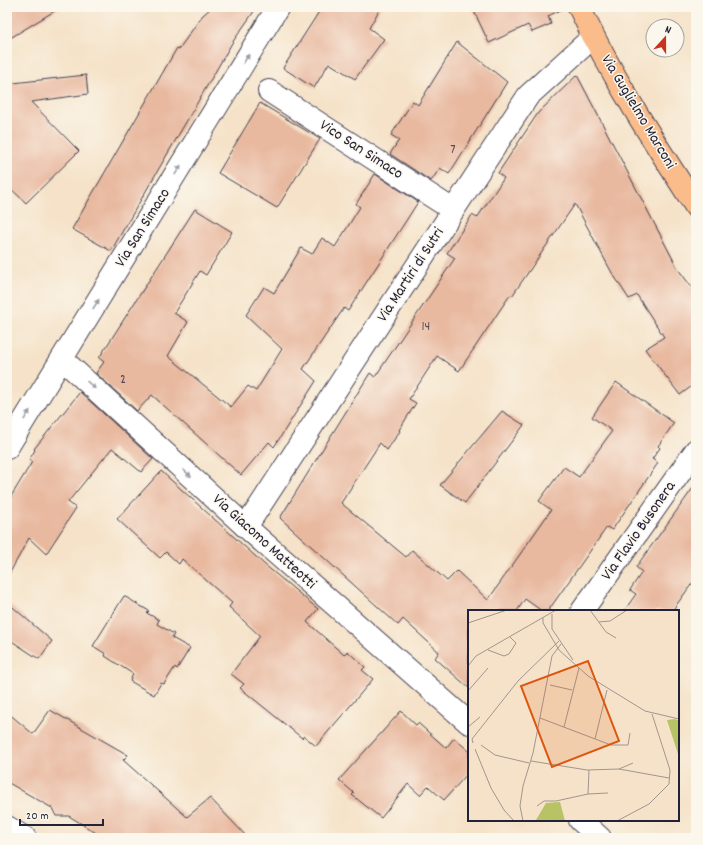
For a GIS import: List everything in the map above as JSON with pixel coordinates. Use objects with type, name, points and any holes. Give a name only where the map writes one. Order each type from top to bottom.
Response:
[{"type":"main road","name":"Via Guglielmo Marconi","points":[[579,7],[593,37],[650,137],[696,206]]},
{"type":"main road","name":"Via Guglielmo Marconi","points":[[585,7],[593,37]]},
{"type":"street","name":"Via San Simaco","points":[[7,448],[278,7]]},
{"type":"street","name":"Via Martiri di Sutri","points":[[246,527],[528,96],[593,37]]},
{"type":"street","name":"Vico San Simaco","points":[[269,90],[453,210]]},
{"type":"street","name":"Via Giacomo Matteotti","points":[[62,359],[246,527],[468,722]]},
{"type":"street","name":"Via Flavio Busonera","points":[[583,610],[696,450]]},
{"type":"street","points":[[581,821],[600,838]]},
{"type":"street","points":[[7,827],[25,838]]},
{"type":"building","points":[[7,7],[61,7],[7,40]]},
{"type":"building","points":[[212,7],[257,7],[232,43],[111,251],[72,229],[177,48],[179,49],[202,16]]},
{"type":"building","points":[[322,7],[381,7],[369,28],[384,39],[355,79],[329,63],[314,88],[283,68]]},
{"type":"building","points":[[472,7],[567,7],[548,16],[551,24],[532,32],[528,25],[489,43]]},
{"type":"building","points":[[457,42],[507,82],[449,174],[440,168],[431,181],[390,154],[399,140],[391,135],[413,101],[418,105]]},
{"type":"building","points":[[86,75],[88,94],[31,102],[79,151],[26,203],[7,185],[7,77],[13,83]]},
{"type":"building","points":[[577,75],[678,269],[696,293],[696,383],[680,395],[645,349],[664,337],[637,295],[629,299],[611,271],[575,204],[512,296],[510,295],[459,371],[437,356],[409,399],[416,403],[399,430],[400,431],[387,450],[380,443],[341,503],[406,557],[412,550],[447,581],[457,571],[488,600],[551,510],[539,501],[564,467],[579,477],[612,431],[592,417],[616,382],[674,423],[658,446],[660,448],[652,459],[658,463],[612,530],[607,527],[549,610],[541,610],[525,599],[518,610],[468,610],[468,687],[435,658],[439,652],[403,619],[398,625],[280,518],[370,373],[375,377],[455,258],[447,253],[472,215],[477,218],[504,178],[498,173],[538,113]]},
{"type":"building","points":[[260,103],[320,139],[277,208],[218,173]]},
{"type":"building","points":[[375,174],[418,202],[348,311],[344,308],[303,369],[316,381],[274,447],[269,442],[241,475],[152,395],[137,411],[96,373],[104,362],[99,358],[195,209],[232,232],[206,275],[200,271],[174,313],[188,322],[168,356],[231,407],[248,386],[256,391],[282,349],[246,315],[264,287],[274,293],[301,248],[312,254],[322,238],[335,247],[360,207],[356,204]]},
{"type":"building","points":[[80,392],[153,459],[141,472],[112,448],[68,502],[76,508],[46,554],[29,538],[7,578],[7,503],[32,462],[29,460],[35,450],[34,449]]},
{"type":"building","points":[[502,411],[524,425],[465,503],[440,485]]},
{"type":"building","points":[[161,471],[265,565],[318,609],[307,622],[344,655],[347,651],[365,667],[362,670],[373,679],[316,746],[304,736],[302,738],[240,688],[244,684],[231,674],[260,636],[229,607],[232,603],[182,559],[179,564],[166,552],[160,558],[117,519]]},
{"type":"building","points":[[696,484],[696,578],[673,610],[625,610],[636,594],[630,590],[642,572],[636,567]]},
{"type":"building","points":[[124,596],[149,611],[147,613],[159,620],[157,624],[174,634],[172,638],[190,648],[177,669],[175,667],[164,684],[161,683],[154,695],[130,681],[133,674],[105,656],[106,654],[93,646]]},
{"type":"building","points":[[7,602],[52,641],[39,659],[7,638]]},
{"type":"building","points":[[50,710],[128,755],[123,760],[187,817],[210,798],[248,838],[104,838],[69,816],[56,816],[52,808],[7,782],[7,712],[33,734]]},
{"type":"building","points":[[401,711],[416,725],[418,723],[446,748],[454,738],[468,750],[468,773],[444,800],[428,786],[420,795],[408,784],[381,818],[352,795],[354,793],[339,780]]}]
